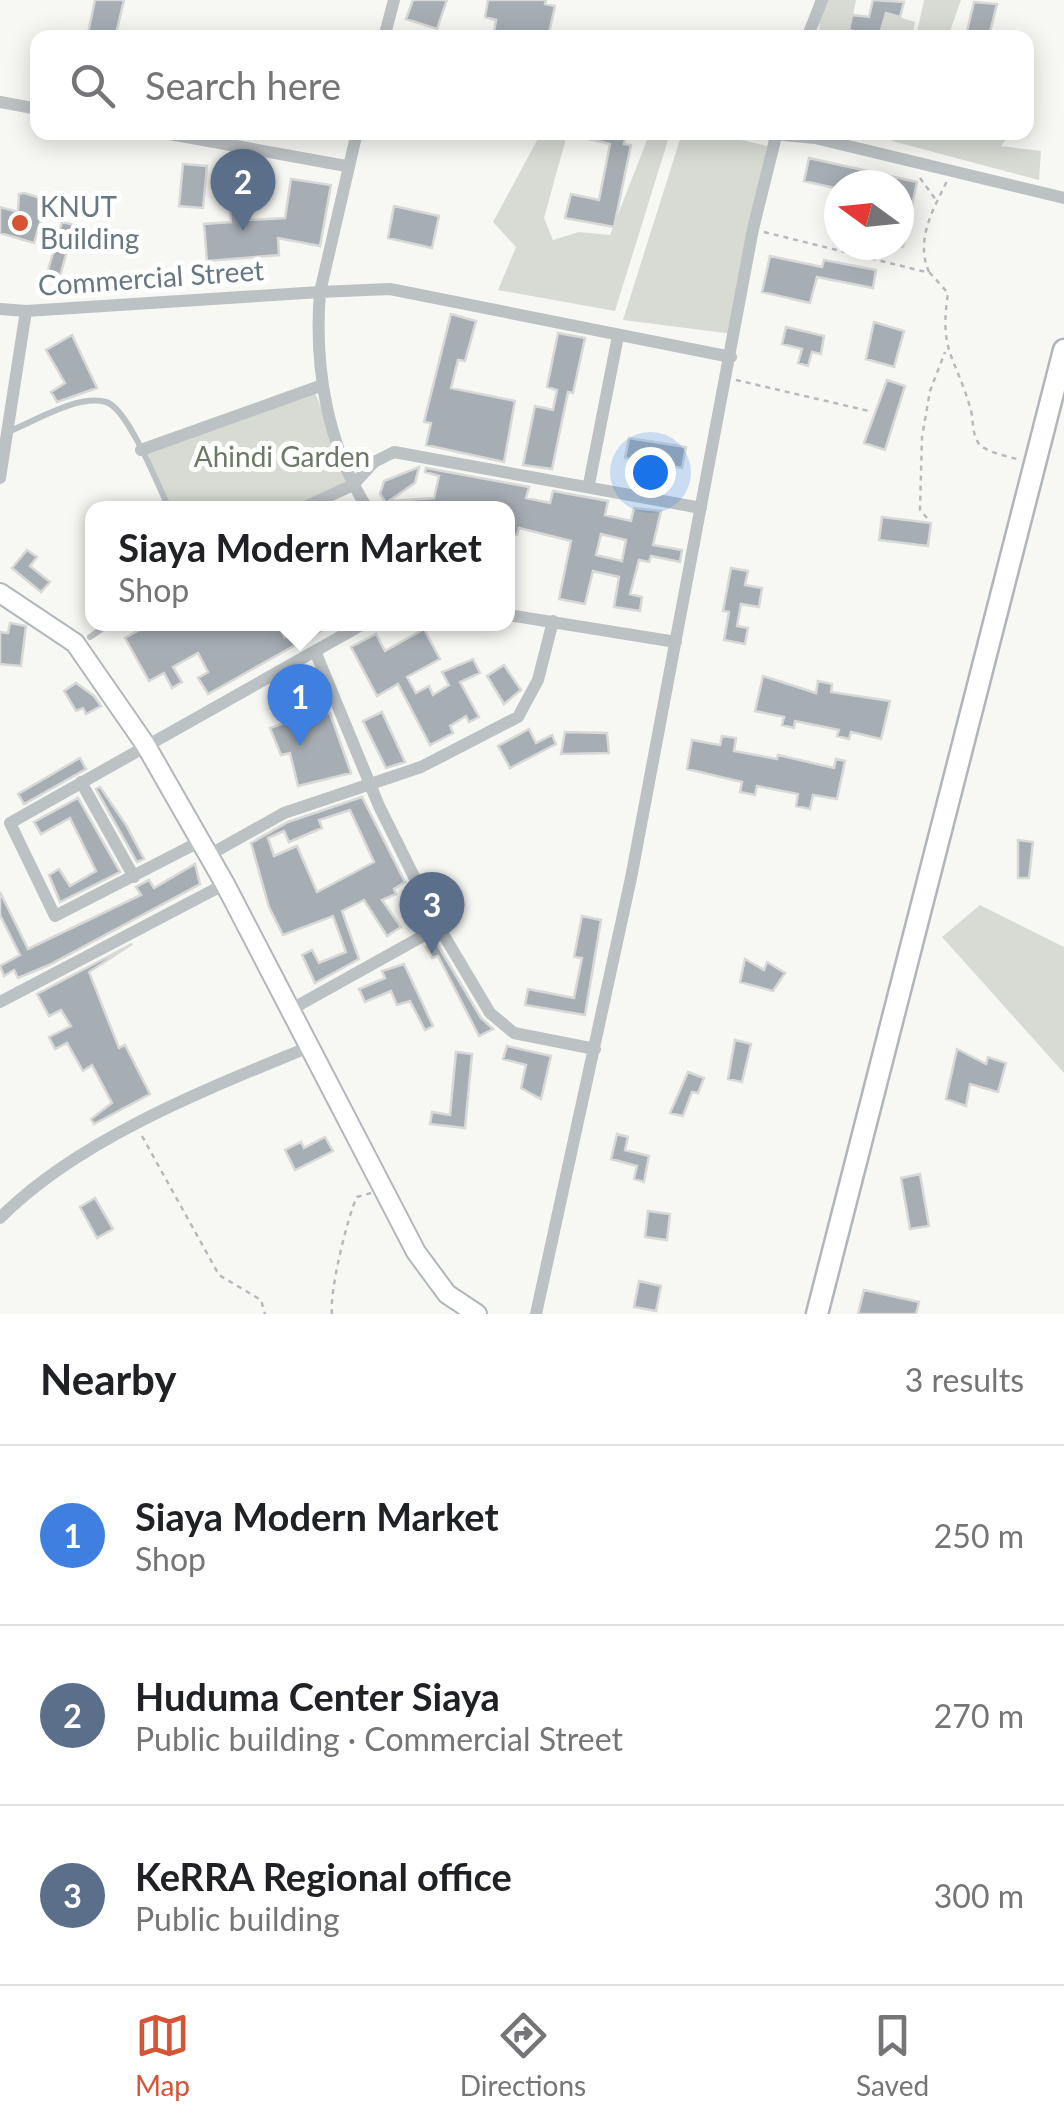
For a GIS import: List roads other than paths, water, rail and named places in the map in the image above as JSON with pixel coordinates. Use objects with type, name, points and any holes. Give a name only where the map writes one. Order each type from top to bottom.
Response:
[{"type":"main road","points":[[818,1314],[1064,350]]},
{"type":"main road","points":[[0,594],[75,643],[145,744],[225,884],[431,1276],[477,1314]]},
{"type":"street","points":[[386,30],[394,0]]},
{"type":"street","points":[[811,30],[822,0]]},
{"type":"street","points":[[0,102],[30,108]]},
{"type":"street","points":[[203,140],[346,166]]},
{"type":"street","points":[[354,140],[320,292],[320,386],[353,485],[363,501]]},
{"type":"street","points":[[536,1314],[596,1049],[753,229],[775,140]]},
{"type":"street","points":[[823,140],[1064,198]]},
{"type":"street","name":"Commercial Street","points":[[0,478],[26,311],[390,288],[730,357]]},
{"type":"street","points":[[0,310],[26,311]]},
{"type":"street","points":[[589,484],[618,336]]},
{"type":"street","points":[[141,450],[320,386]]},
{"type":"street","points":[[319,501],[353,485],[374,462],[394,452],[589,484],[701,508]]},
{"type":"street","points":[[515,616],[676,642]]},
{"type":"street","points":[[352,631],[145,744],[10,824],[55,916],[134,876],[284,813],[421,767],[518,717],[538,680],[554,622]]},
{"type":"street","points":[[315,652],[369,786],[439,927],[502,1027],[514,1034],[596,1049]]},
{"type":"street","points":[[80,782],[134,876]]},
{"type":"street","points":[[0,1002],[225,884]]},
{"type":"street","points":[[290,1010],[439,927]]},
{"type":"street","points":[[0,1218],[42,1180],[136,1126],[309,1047]]},
{"type":"lane","points":[[9,432],[78,404],[106,402],[116,408],[166,501]]},
{"type":"lane","points":[[90,636],[98,631]]},
{"type":"place","name":"KNUT Building","points":[[20,223]]},
{"type":"place","name":"Huduma Center Siaya","points":[[243,231]]},
{"type":"place","name":"Siaya Modern Market","points":[[300,746]]},
{"type":"place","name":"KeRRA Regional office","points":[[432,954]]},
{"type":"park label","name":"Ahindi Garden","points":[[282,457]]}]
